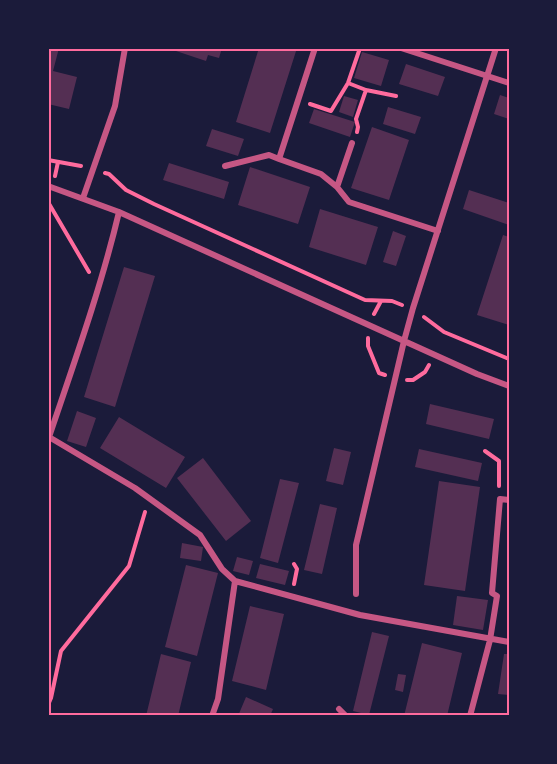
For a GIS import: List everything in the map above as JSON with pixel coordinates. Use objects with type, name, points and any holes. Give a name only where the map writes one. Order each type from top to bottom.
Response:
[{"type":"street","points":[[83,198],[115,106],[125,48]]},
{"type":"street","points":[[279,159],[315,48]]},
{"type":"street","points":[[400,48],[509,83]]},
{"type":"street","points":[[356,594],[356,544],[404,341],[496,48]]},
{"type":"street","points":[[338,187],[352,143]]},
{"type":"street","points":[[225,166],[269,155],[321,174],[338,187],[349,202],[438,231]]},
{"type":"street","points":[[48,186],[119,212],[477,374],[509,386]]},
{"type":"street","points":[[119,212],[98,288],[49,437],[135,489],[200,535],[222,569],[235,581],[360,615],[509,642]]},
{"type":"street","points":[[470,716],[490,640],[497,596],[492,593],[500,499],[509,500]]},
{"type":"street","points":[[212,716],[218,699],[235,581]]},
{"type":"street","points":[[339,709],[346,716]]},
{"type":"path","points":[[297,100],[331,111],[348,84],[360,48]]},
{"type":"path","points":[[348,84],[396,96]]},
{"type":"path","points":[[352,143],[358,127],[356,119],[366,90]]},
{"type":"path","points":[[48,160],[93,168],[109,174],[126,190],[145,200],[364,300],[392,301],[413,308],[444,332],[509,359]]},
{"type":"path","points":[[48,202],[98,288]]},
{"type":"path","points":[[485,451],[499,461],[500,499]]},
{"type":"path","points":[[48,705],[61,651],[129,566],[146,510],[158,505]]},
{"type":"path","points":[[291,596],[297,569],[294,564]]},
{"type":"building","points":[[48,48],[59,48],[53,71],[77,77],[69,109],[48,104]]},
{"type":"building","points":[[167,48],[222,48],[219,58],[208,55],[206,61]]},
{"type":"building","points":[[259,48],[297,48],[270,133],[236,122]]},
{"type":"building","points":[[362,52],[389,60],[381,86],[354,78]]},
{"type":"building","points":[[406,64],[445,77],[438,96],[399,84]]},
{"type":"building","points":[[500,95],[509,98],[509,119],[494,114]]},
{"type":"building","points":[[344,96],[358,100],[353,117],[339,112]]},
{"type":"building","points":[[388,107],[421,117],[415,134],[383,124]]},
{"type":"building","points":[[314,109],[355,122],[350,137],[309,123]]},
{"type":"building","points":[[372,127],[409,140],[389,200],[351,188]]},
{"type":"building","points":[[212,129],[244,139],[238,156],[206,146]]},
{"type":"building","points":[[169,163],[229,182],[224,199],[163,180]]},
{"type":"building","points":[[250,167],[310,187],[298,224],[238,205]]},
{"type":"building","points":[[469,190],[509,203],[509,225],[463,209]]},
{"type":"building","points":[[320,209],[378,227],[366,265],[309,247]]},
{"type":"building","points":[[393,231],[406,236],[396,266],[383,262]]},
{"type":"building","points":[[503,235],[509,237],[509,325],[477,315]]},
{"type":"building","points":[[124,267],[155,276],[115,407],[84,397]]},
{"type":"building","points":[[430,404],[494,419],[489,439],[426,424]]},
{"type":"building","points":[[77,411],[96,418],[86,447],[67,441]]},
{"type":"building","points":[[119,417],[185,457],[166,488],[100,448]]},
{"type":"building","points":[[334,448],[351,452],[343,485],[326,481]]},
{"type":"building","points":[[419,449],[482,463],[478,481],[415,467]]},
{"type":"building","points":[[203,458],[251,521],[226,541],[177,478]]},
{"type":"building","points":[[280,479],[299,483],[278,563],[260,558]]},
{"type":"building","points":[[439,481],[480,487],[465,591],[424,585]]},
{"type":"building","points":[[320,504],[337,508],[322,574],[304,570]]},
{"type":"building","points":[[182,543],[203,547],[201,561],[180,558]]},
{"type":"building","points":[[237,557],[253,561],[249,575],[233,571]]},
{"type":"building","points":[[260,564],[289,571],[285,585],[256,578]]},
{"type":"building","points":[[186,565],[218,573],[197,656],[165,647]]},
{"type":"building","points":[[457,596],[488,600],[483,630],[453,625]]},
{"type":"building","points":[[250,606],[284,614],[266,690],[232,681]]},
{"type":"building","points":[[372,632],[389,636],[369,715],[353,711]]},
{"type":"building","points":[[422,643],[462,653],[447,716],[404,716]]},
{"type":"building","points":[[161,654],[191,662],[178,716],[146,716]]},
{"type":"building","points":[[504,654],[509,654],[509,695],[498,694]]},
{"type":"building","points":[[398,674],[406,675],[403,692],[395,690]]},
{"type":"building","points":[[246,697],[273,709],[270,716],[238,716]]}]
